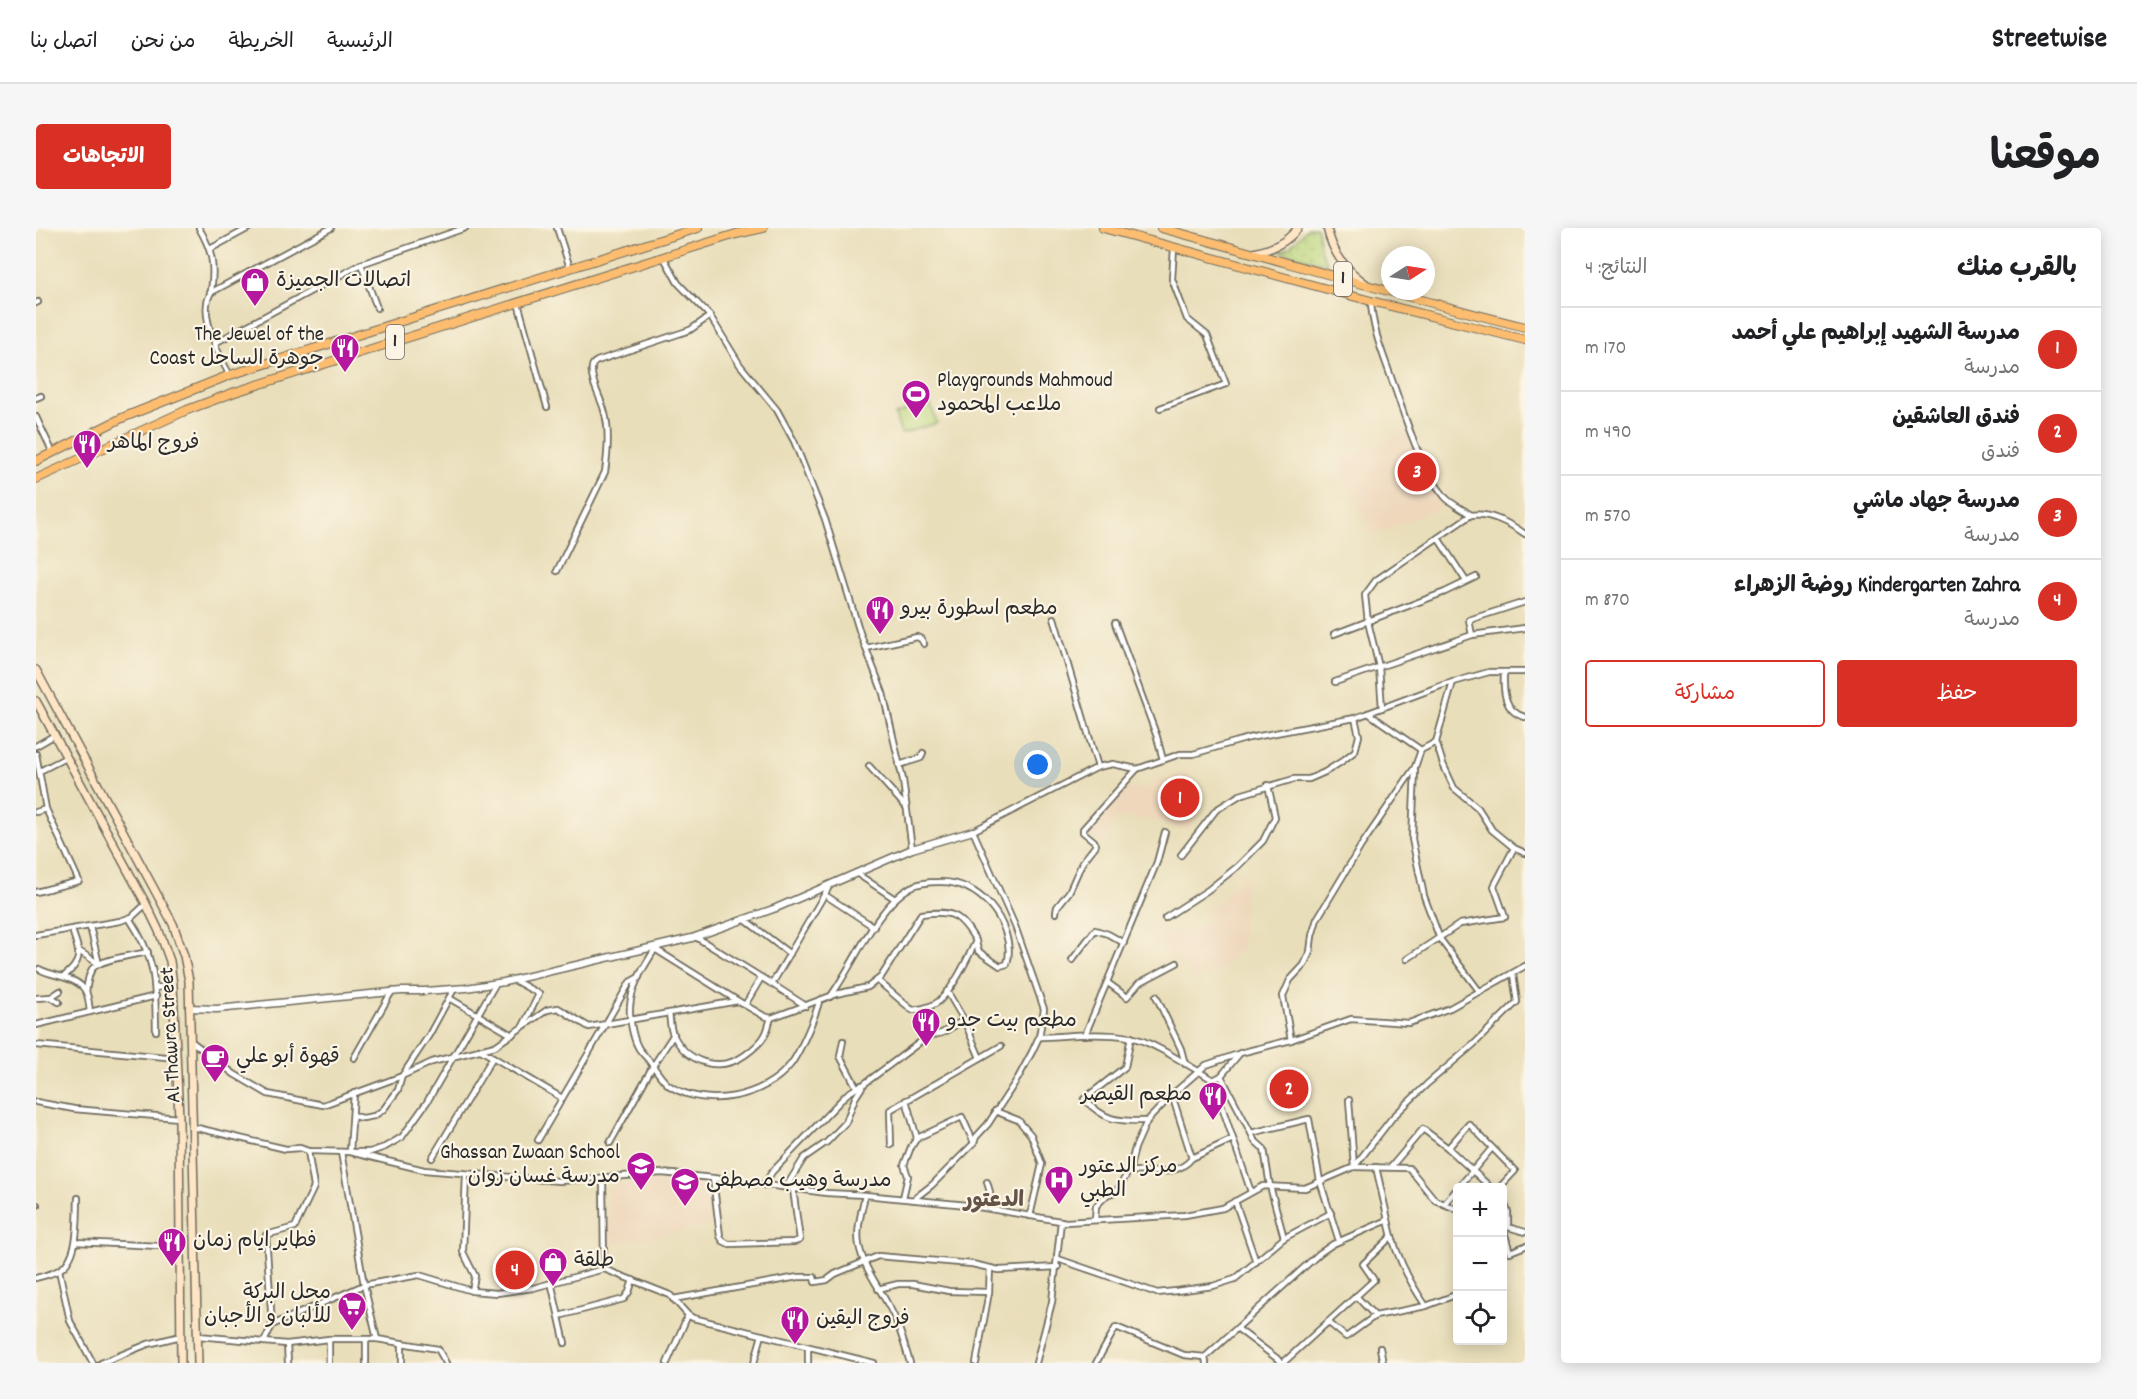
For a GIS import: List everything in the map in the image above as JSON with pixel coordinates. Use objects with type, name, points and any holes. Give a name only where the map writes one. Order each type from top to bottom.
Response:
[{"type":"main road","name":"1","points":[[36,461],[122,418],[230,375],[698,228]]},
{"type":"main road","name":"1","points":[[36,479],[187,410],[236,392],[664,258],[734,231],[763,228]]},
{"type":"main road","name":"1","points":[[1103,228],[1371,301],[1525,340]]},
{"type":"main road","name":"1","points":[[1161,228],[1525,327]]},
{"type":"main road","points":[[1254,253],[1284,242],[1298,228]]},
{"type":"main road","points":[[1327,228],[1338,260],[1349,272],[1368,286]]},
{"type":"main road","points":[[1506,335],[1511,323]]},
{"type":"main road","points":[[180,394],[187,410]]},
{"type":"main road","name":"Al Thawra Street","points":[[36,670],[173,924],[184,956],[189,981],[198,1363]]},
{"type":"main road","name":"Al Thawra Street","points":[[36,701],[146,904],[170,961],[179,1118],[181,1363]]},
{"type":"main road","points":[[50,725],[61,718]]},
{"type":"main road","points":[[61,746],[65,740],[72,738]]},
{"type":"street","points":[[199,228],[210,249],[213,271],[207,304],[208,319],[221,361],[230,375]]},
{"type":"street","points":[[210,249],[249,228]]},
{"type":"street","points":[[210,293],[331,228]]},
{"type":"street","points":[[215,343],[361,264],[465,228]]},
{"type":"street","points":[[557,228],[570,268]]},
{"type":"street","points":[[1160,408],[1226,384],[1207,335],[1187,320],[1172,279],[1174,248]]},
{"type":"street","points":[[664,258],[678,283],[710,316],[740,365],[777,410],[795,441],[825,519],[866,648],[883,693],[899,765],[912,849]]},
{"type":"street","points":[[361,264],[377,308]]},
{"type":"street","points":[[1371,301],[1372,318],[1408,428],[1426,466],[1446,498],[1472,515]]},
{"type":"street","points":[[518,303],[547,407]]},
{"type":"street","points":[[557,571],[605,472],[607,421],[592,376],[593,364],[690,330],[710,316]]},
{"type":"street","points":[[36,417],[52,453]]},
{"type":"street","points":[[1382,708],[1379,667],[1368,622],[1365,595],[1376,580],[1472,515],[1480,513],[1510,524],[1525,534]]},
{"type":"street","points":[[1438,538],[1466,581]]},
{"type":"street","points":[[1334,634],[1445,592],[1476,577]]},
{"type":"street","points":[[1472,635],[1468,620],[1525,602]]},
{"type":"street","points":[[1054,618],[1098,767]]},
{"type":"street","points":[[1115,622],[1157,737],[1163,760]]},
{"type":"street","points":[[1335,682],[1472,635],[1525,627]]},
{"type":"street","points":[[866,648],[917,637],[924,644]]},
{"type":"street","points":[[1056,913],[1057,907],[1069,892],[1082,862],[1096,844],[1083,832],[1083,829],[1137,769],[1180,754],[1193,754],[1250,738],[1355,718],[1453,682],[1489,672],[1525,672]]},
{"type":"street","points":[[1504,672],[1504,692],[1507,705],[1515,714],[1525,717]]},
{"type":"street","points":[[1453,682],[1436,742],[1443,764],[1454,788],[1478,808],[1492,830],[1514,848],[1525,853]]},
{"type":"street","points":[[1368,713],[1421,750]]},
{"type":"street","points":[[1181,855],[1216,810],[1240,795],[1268,785],[1294,779],[1309,779],[1341,762],[1354,751],[1359,736],[1355,718]]},
{"type":"street","points":[[36,746],[55,735]]},
{"type":"street","points":[[1291,1040],[1282,996],[1290,980],[1304,965],[1310,952],[1317,920],[1361,846],[1415,767],[1421,750],[1436,742]]},
{"type":"street","points":[[899,765],[921,758],[923,753]]},
{"type":"street","points":[[36,754],[46,809],[79,881],[36,891]]},
{"type":"street","points":[[40,771],[67,757]]},
{"type":"street","points":[[819,1002],[815,1016],[791,1064],[758,1089],[713,1100],[686,1095],[668,1085],[638,1047],[630,1007],[635,983],[655,949],[744,920],[912,849],[973,831],[1098,767],[1113,764],[1137,769]]},
{"type":"street","points":[[869,766],[906,807]]},
{"type":"street","points":[[1415,767],[1412,839],[1424,896],[1440,939],[1480,992]]},
{"type":"street","points":[[1165,918],[1208,890],[1238,866],[1263,841],[1275,817],[1268,785]]},
{"type":"street","points":[[36,812],[46,809]]},
{"type":"street","points":[[914,1199],[932,1185],[974,1143],[1018,1078],[1039,1037],[1044,1009],[1015,926],[973,831]]},
{"type":"street","points":[[1085,1035],[1157,862],[1165,832]]},
{"type":"street","points":[[1407,959],[1460,924],[1504,917],[1494,886],[1514,848]]},
{"type":"street","points":[[856,873],[895,899]]},
{"type":"street","points":[[655,949],[738,1001],[771,1018],[830,997],[868,987],[877,980],[921,914],[944,911],[965,922],[976,941],[978,951],[1000,966],[1007,964],[1010,956],[1001,922],[995,910],[980,894],[965,886],[946,882],[930,882],[913,886],[895,899],[884,911],[830,997]]},
{"type":"street","points":[[772,984],[831,884]]},
{"type":"street","points":[[825,895],[874,927]]},
{"type":"street","points":[[36,935],[90,927],[129,918],[146,904]]},
{"type":"street","points":[[129,918],[141,936],[154,971],[156,1031]]},
{"type":"street","points":[[744,920],[790,954]]},
{"type":"street","points":[[90,927],[99,964]]},
{"type":"street","points":[[63,977],[77,965],[79,951],[72,930]]},
{"type":"street","points":[[1072,960],[1095,930],[1124,943]]},
{"type":"street","points":[[189,1008],[217,1009],[392,992],[454,989],[513,980],[694,938],[806,1006]]},
{"type":"street","points":[[877,980],[912,1010],[926,1008],[941,1000],[976,941]]},
{"type":"street","points":[[79,951],[99,964]]},
{"type":"street","points":[[90,1012],[86,993],[92,969],[99,964],[148,952]]},
{"type":"street","points":[[1108,983],[1127,997],[1139,983],[1177,963]]},
{"type":"street","points":[[1095,1220],[1096,1206],[1108,1194],[1116,1192],[1129,1171],[1135,1148],[1147,1121],[1206,1065],[1240,1053],[1291,1040],[1351,1019],[1409,1023],[1450,1008],[1525,966]]},
{"type":"street","points":[[39,969],[74,981],[86,993]]},
{"type":"street","points":[[1354,1167],[1392,1118],[1517,1002],[1513,974]]},
{"type":"street","points":[[538,1140],[630,982],[639,977]]},
{"type":"street","points":[[745,1005],[761,978]]},
{"type":"street","points":[[513,980],[539,994],[522,1028]]},
{"type":"street","points":[[193,1126],[286,1149],[370,1152],[385,1147],[402,1137],[428,1102],[496,983]]},
{"type":"street","points":[[155,988],[173,986]]},
{"type":"street","points":[[353,1116],[363,1118],[374,1116],[382,1110],[398,1090],[402,1077],[454,989]]},
{"type":"street","points":[[36,998],[51,997],[60,991]]},
{"type":"street","points":[[947,991],[964,1020],[980,1058]]},
{"type":"street","points":[[354,1058],[392,992]]},
{"type":"street","points":[[36,1025],[156,996]]},
{"type":"street","points":[[1156,996],[1181,1049],[1185,1064]]},
{"type":"street","points":[[51,997],[59,1002]]},
{"type":"street","points":[[449,998],[512,1035]]},
{"type":"street","points":[[191,1041],[234,1074],[268,1094],[323,1105],[402,1077],[432,1062],[495,1046],[547,1010],[558,1008],[589,1027],[738,1001]]},
{"type":"street","points":[[669,1013],[674,1034],[685,1052],[701,1063],[721,1065],[737,1060],[752,1050],[764,1036],[771,1018]]},
{"type":"street","points":[[764,1185],[772,1172],[847,1094],[927,1037],[942,1033],[964,1020]]},
{"type":"street","points":[[610,1143],[653,1066],[674,1034]]},
{"type":"street","points":[[1039,1037],[1085,1035],[1131,1037],[1154,1046],[1213,1080],[1251,1192]]},
{"type":"street","points":[[1131,1037],[1125,1067],[1084,1099],[1093,1108],[1115,1121],[1147,1121]]},
{"type":"street","points":[[843,1041],[840,1056],[857,1088]]},
{"type":"street","points":[[36,1045],[177,1058]]},
{"type":"street","points":[[891,1145],[890,1110],[1001,1046]]},
{"type":"street","points":[[479,1050],[562,1098]]},
{"type":"street","points":[[1213,1080],[1221,1076],[1240,1053]]},
{"type":"street","points":[[432,1158],[494,1057]]},
{"type":"street","points":[[1221,1076],[1254,1140],[1264,1149],[1270,1186],[1284,1238]]},
{"type":"street","points":[[786,1187],[804,1158],[827,1142],[846,1122],[855,1098],[864,1084]]},
{"type":"street","points":[[351,1152],[354,1093]]},
{"type":"street","points":[[1172,1095],[1192,1158]]},
{"type":"street","points":[[906,1100],[917,1138]]},
{"type":"street","points":[[1349,1100],[1354,1167]]},
{"type":"street","points":[[36,1102],[74,1109],[179,1118]]},
{"type":"street","points":[[995,1111],[1018,1120],[1031,1135],[1042,1164],[1030,1216]]},
{"type":"street","points":[[903,1198],[908,1176],[904,1165],[917,1138],[962,1117],[974,1143]]},
{"type":"street","points":[[1251,1133],[1309,1119],[1320,1181],[1339,1241]]},
{"type":"street","points":[[1448,1148],[1469,1124],[1515,1171],[1504,1183]]},
{"type":"street","points":[[1391,1167],[1423,1129],[1448,1148],[1486,1183]]},
{"type":"street","points":[[1129,1171],[1177,1170],[1192,1158],[1233,1139]]},
{"type":"street","points":[[1462,1183],[1492,1148]]},
{"type":"street","points":[[264,1342],[272,1325],[266,1235],[295,1227],[314,1187],[308,1150]]},
{"type":"street","points":[[341,1152],[364,1285],[377,1339]]},
{"type":"street","points":[[351,1152],[424,1170],[559,1181],[662,1173],[793,1189],[914,1199],[987,1208],[1061,1221],[1185,1215],[1223,1208],[1263,1186],[1305,1188],[1354,1167],[1391,1167],[1409,1168],[1435,1200],[1453,1208]]},
{"type":"street","points":[[1376,1167],[1392,1236],[1412,1285],[1426,1305]]},
{"type":"street","points":[[466,1174],[463,1252],[474,1276],[472,1291]]},
{"type":"street","points":[[603,1178],[604,1269]]},
{"type":"street","points":[[713,1178],[720,1236],[729,1244],[800,1240],[793,1189]]},
{"type":"street","points":[[987,1182],[990,1192],[987,1208]]},
{"type":"street","points":[[865,1194],[859,1227],[859,1244],[905,1344],[910,1363]]},
{"type":"street","points":[[1444,1204],[1453,1194]]},
{"type":"street","points":[[36,1278],[59,1270],[67,1263],[76,1242],[78,1198]]},
{"type":"street","points":[[1235,1201],[1256,1262]]},
{"type":"street","points":[[1058,1259],[1157,1293],[1213,1286],[1235,1279],[1284,1238],[1331,1213]]},
{"type":"street","points":[[1096,1363],[1116,1328],[1184,1355],[1206,1356],[1312,1260],[1339,1241],[1388,1220]]},
{"type":"street","points":[[1036,1363],[1052,1302],[1058,1267],[1061,1221]]},
{"type":"street","points":[[1507,1229],[1525,1232]]},
{"type":"street","points":[[1238,1329],[1283,1363],[1374,1280],[1363,1264],[1392,1236]]},
{"type":"street","points":[[1507,1237],[1510,1252],[1525,1246]]},
{"type":"street","points":[[76,1242],[180,1246]]},
{"type":"street","points":[[673,1299],[798,1277],[814,1277],[815,1282],[827,1280],[835,1274],[878,1256],[972,1264],[999,1270],[1058,1267]]},
{"type":"street","points":[[976,1363],[989,1293],[990,1268]]},
{"type":"street","points":[[272,1325],[364,1285],[419,1275],[472,1291],[497,1293],[533,1287],[604,1269],[670,1295],[688,1316],[715,1325],[874,1363]]},
{"type":"street","points":[[59,1270],[70,1321],[93,1363]]},
{"type":"street","points":[[559,1316],[624,1299],[633,1280]]},
{"type":"street","points":[[551,1282],[565,1342]]},
{"type":"street","points":[[878,1289],[898,1284],[913,1284],[928,1285],[949,1291],[989,1293]]},
{"type":"street","points":[[1356,1296],[1375,1316]]},
{"type":"street","points":[[1328,1322],[1346,1337],[1375,1316],[1426,1305],[1453,1296]]},
{"type":"street","points":[[667,1363],[688,1316]]},
{"type":"street","points":[[754,1363],[762,1335]]},
{"type":"street","points":[[102,1363],[148,1344],[181,1336]]},
{"type":"street","points":[[198,1336],[287,1344],[329,1339],[377,1339],[438,1349],[446,1363]]},
{"type":"street","points":[[329,1339],[329,1363]]},
{"type":"street","points":[[366,1340],[366,1363]]},
{"type":"street","points":[[287,1344],[288,1363]]},
{"type":"street","points":[[402,1344],[402,1363]]},
{"type":"street","points":[[807,1363],[808,1347]]},
{"type":"street","points":[[1380,1348],[1383,1363]]},
{"type":"street","points":[[1206,1356],[1206,1363]]},
{"type":"street","points":[[842,1363],[844,1357]]},
{"type":"shaded area","points":[[1407,430],[1441,507],[1373,536],[1338,463]]},
{"type":"shaded area","points":[[1188,771],[1198,808],[1190,830],[1148,819],[1117,817],[1103,843],[1084,829],[1121,789],[1155,788],[1153,781],[1164,776],[1166,781]]},
{"type":"shaded area","points":[[1246,875],[1240,951],[1225,966],[1192,980],[1181,957],[1170,962],[1162,937],[1209,923],[1209,910]]},
{"type":"shaded area","points":[[660,1180],[710,1185],[716,1224],[610,1245],[607,1187]]},
{"type":"green space","points":[[1308,228],[1317,228],[1321,252],[1328,264],[1280,251],[1289,248]]},
{"type":"green space","name":"Playgrounds Mahmoud ملاعب المحمود","points":[[930,402],[937,423],[901,434],[895,415]]},
{"type":"place","name":"اتصالات الجميزة","points":[[255,308]]},
{"type":"place","name":"The Jewel of the Coast جوهرة الساحل","points":[[345,374]]},
{"type":"place","name":"Playgrounds Mahmoud ملاعب المحمود","points":[[916,420]]},
{"type":"place","name":"فروج الماهر","points":[[87,470]]},
{"type":"place","name":"مدرسة جهاد ماشي","points":[[1417,472]]},
{"type":"place","name":"مطعم اسطورة بيرو","points":[[880,636]]},
{"type":"place","name":"مدرسة الشهيد إبراهيم علي أحمد","points":[[1180,798]]},
{"type":"place","name":"مطعم بيت جدو","points":[[926,1048]]},
{"type":"place","name":"قهوة أبو علي","points":[[215,1084]]},
{"type":"place","name":"فندق العاشقين","points":[[1289,1089]]},
{"type":"place","name":"مطعم القيصر","points":[[1213,1122]]},
{"type":"place","name":"Ghassan Zwaan School مدرسة غسان زوان","points":[[641,1192]]},
{"type":"place","name":"مركز الدعتور الطبي","points":[[1059,1206]]},
{"type":"place","name":"مدرسة وهيب مصطفى","points":[[685,1208]]},
{"type":"place","name":"فطاير ايام زمان","points":[[172,1268]]},
{"type":"place","name":"Kindergarten Zahra روضة الزهراء","points":[[515,1270]]},
{"type":"place","name":"طلقة","points":[[553,1288]]},
{"type":"place","name":"محل البركة للألبان و الأجبان","points":[[352,1332]]},
{"type":"place","name":"فروج اليقين","points":[[795,1346]]},
{"type":"district","name":"الدعتور","points":[[994,1201]]}]
